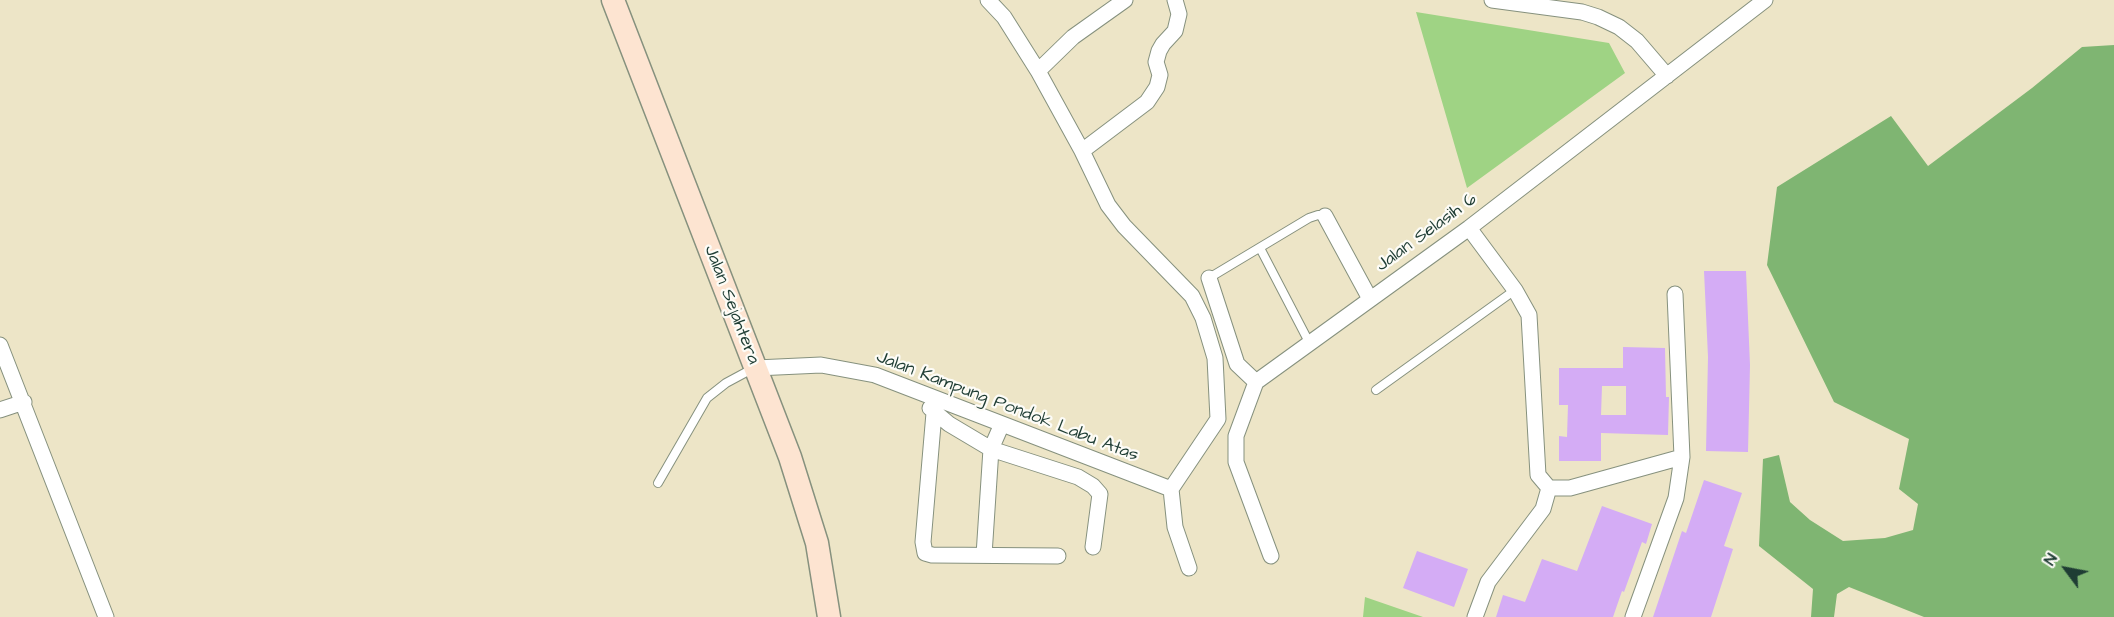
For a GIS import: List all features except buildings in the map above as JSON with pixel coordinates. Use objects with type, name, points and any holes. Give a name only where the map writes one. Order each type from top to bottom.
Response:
[{"type":"main road","name":"Jalan Sejahtera","points":[[613,0],[790,457],[817,543],[829,617]]},
{"type":"street","points":[[988,0],[1004,17],[1038,71],[1082,151],[1108,205],[1124,226],[1192,296],[1203,318],[1215,358],[1218,419],[1171,489],[1175,527],[1189,568]]},
{"type":"street","points":[[1038,71],[1073,37],[1125,0]]},
{"type":"street","points":[[1082,151],[1147,102],[1157,87],[1160,75],[1156,62],[1159,51],[1175,31],[1179,14],[1174,0]]},
{"type":"street","points":[[1492,0],[1582,12],[1598,17],[1618,27],[1637,41],[1667,76]]},
{"type":"street","name":"Jalan Selasih 6","points":[[1256,382],[1469,228],[1765,0]]},
{"type":"street","points":[[1325,216],[1370,298]]},
{"type":"street","points":[[1469,228],[1515,290],[1529,315],[1538,475],[1550,488],[1570,488],[1682,457]]},
{"type":"street","points":[[1209,278],[1237,364],[1256,382],[1236,436],[1236,462],[1271,556]]},
{"type":"street","points":[[1633,617],[1676,498],[1682,457],[1675,294]]},
{"type":"street","points":[[0,345],[106,617]]},
{"type":"street","name":"Jalan Kampung Pondok Labu Atas","points":[[756,368],[821,365],[875,375],[1171,489]]},
{"type":"street","points":[[912,388],[934,413],[991,449],[1078,477],[1093,486],[1100,494],[1093,547]]},
{"type":"street","points":[[0,410],[24,402]]},
{"type":"street","points":[[934,413],[922,542],[925,553],[932,555],[1059,556]]},
{"type":"street","points":[[1218,419],[1230,415],[1242,417]]},
{"type":"street","points":[[984,555],[991,449],[1002,424]]},
{"type":"street","points":[[1475,617],[1488,582],[1543,509],[1550,488]]},
{"type":"lane","points":[[1209,278],[1309,218],[1318,215],[1325,216]]},
{"type":"lane","points":[[1260,248],[1310,344]]},
{"type":"lane","points":[[1376,390],[1515,290]]},
{"type":"lane","points":[[658,483],[707,398],[726,383],[756,368]]},
{"type":"green space","points":[[1416,12],[1609,43],[1625,73],[1467,188]]},
{"type":"green space","points":[[2114,45],[2114,617],[1924,617],[1849,587],[1837,594],[1834,617],[1811,617],[1813,589],[1759,546],[1763,459],[1779,455],[1790,502],[1810,520],[1843,541],[1885,538],[1913,530],[1918,504],[1899,489],[1909,439],[1834,402],[1767,265],[1777,187],[1891,116],[1928,166],[2032,88],[2082,47]]},
{"type":"green space","points":[[1365,597],[1423,617],[1363,617]]}]
